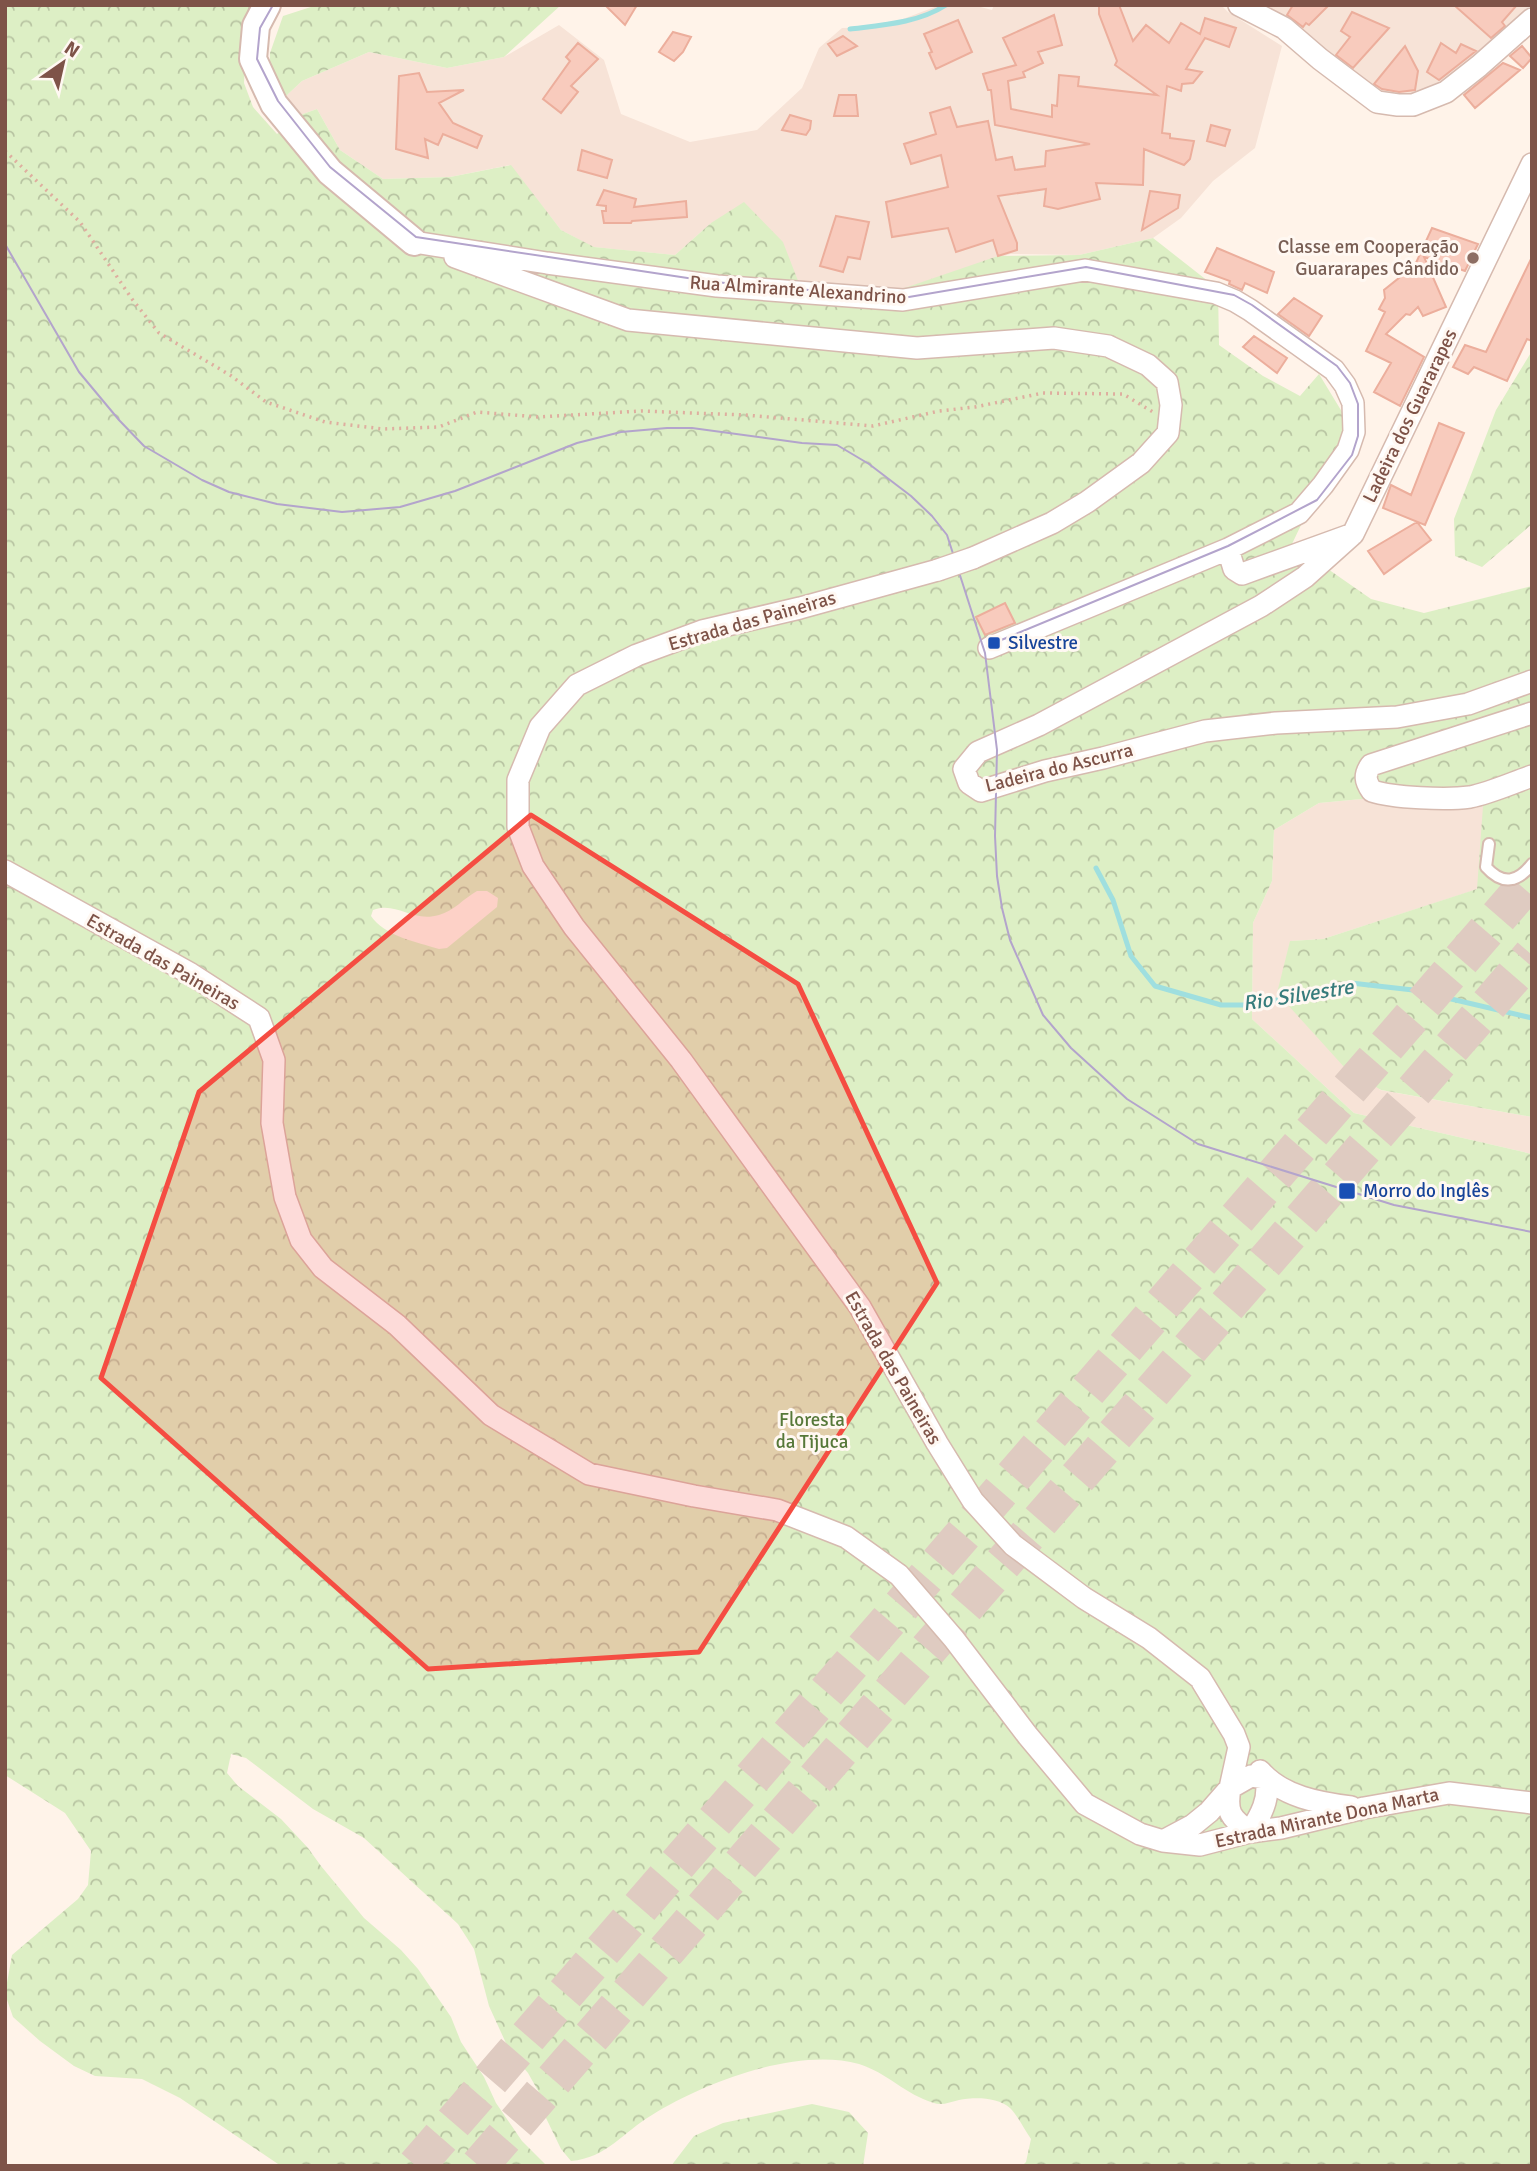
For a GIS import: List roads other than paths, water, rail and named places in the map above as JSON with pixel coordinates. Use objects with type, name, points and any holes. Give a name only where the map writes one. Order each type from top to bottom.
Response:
[{"type":"street","points":[[267,5],[256,26],[253,59],[274,104],[330,172],[414,242]]},
{"type":"street","points":[[1239,5],[1284,28],[1377,102],[1413,105],[1446,92],[1532,19]]},
{"type":"street","name":"Ladeira dos Guararapes","points":[[1353,534],[1532,164]]},
{"type":"street","name":"Estrada das Paineiras","points":[[414,242],[628,320],[917,348],[1054,338],[1108,346],[1148,365],[1167,382],[1171,405],[1168,433],[1141,463],[1087,502],[1052,523],[973,558],[938,570],[800,608],[702,631],[637,655],[577,685],[540,727],[518,780],[518,827],[533,866],[574,927],[681,1060],[860,1307],[973,1501],[1013,1545],[1084,1598],[1149,1637],[1200,1678],[1234,1734],[1239,1748],[1266,1779]]},
{"type":"street","name":"Rua Almirante Alexandrino","points":[[414,242],[717,286],[903,300],[1085,270],[1216,293],[1250,310],[1334,370],[1353,403],[1354,432],[1348,450],[1299,513],[1228,549],[989,648]]},
{"type":"street","points":[[1228,549],[1234,569],[1242,574],[1353,534]]},
{"type":"street","name":"Ladeira do Ascurra","points":[[1353,534],[1305,577],[1261,606],[1039,725],[978,752],[964,769],[970,783],[981,791],[1045,771],[1205,731],[1276,723],[1396,717],[1468,704],[1532,681]]},
{"type":"street","points":[[1532,713],[1371,765],[1366,773],[1366,783],[1372,791],[1388,796],[1470,797],[1532,776]]},
{"type":"street","name":"Estrada das Paineiras","points":[[5,871],[191,974],[259,1018],[274,1060],[271,1123],[285,1197],[301,1240],[323,1268],[397,1325],[491,1415],[589,1474],[777,1510],[845,1537],[899,1575],[954,1639],[1028,1736],[1086,1804],[1140,1834],[1163,1842]]},
{"type":"street","points":[[1239,1748],[1227,1804],[1230,1814],[1250,1832],[1265,1805],[1268,1788],[1266,1779]]},
{"type":"street","points":[[1163,1842],[1193,1825],[1209,1812],[1230,1788],[1251,1776],[1266,1779],[1287,1791],[1321,1803],[1364,1808]]},
{"type":"street","name":"Estrada Mirante Dona Marta","points":[[1163,1842],[1200,1845],[1364,1808],[1449,1793],[1532,1803]]},
{"type":"lane","points":[[1489,844],[1486,867],[1493,874],[1511,880],[1522,877],[1532,863]]},
{"type":"waterway","points":[[850,29],[912,19],[946,5]]},
{"type":"waterway","name":"Rio Silvestre","points":[[1096,868],[1113,900],[1131,956],[1155,986],[1221,1005],[1255,1005],[1351,983],[1413,990],[1532,1018]]},
{"type":"tunnel","points":[[416,2166],[1532,878]]},
{"type":"tunnel","points":[[479,2166],[1532,955]]},
{"type":"tram line","points":[[273,5],[260,28],[257,59],[278,101],[330,167],[416,237],[714,282],[903,298],[1086,267],[1234,295],[1337,366],[1350,383],[1358,404],[1358,436],[1352,455],[1317,500],[1228,546],[994,643]]},
{"type":"tram line","points":[[5,244],[79,372],[119,420],[144,446],[202,480],[229,492],[277,504],[342,512],[400,507],[455,491],[577,443],[621,432],[667,428],[692,428],[837,445],[869,464],[911,496],[947,535],[985,653],[997,750],[995,836],[1002,908],[1010,940],[1043,1015],[1071,1048],[1127,1099],[1198,1144],[1394,1205],[1532,1232]]},
{"type":"place","name":"Classe em Cooperação Guararapes Cândido","points":[[1473,258]]},
{"type":"place","name":"Silvestre","points":[[994,643]]},
{"type":"place","name":"Morro do Inglês","points":[[1347,1191]]},
{"type":"park label","name":"Floresta da Tijuca","points":[[812,1431]]}]
